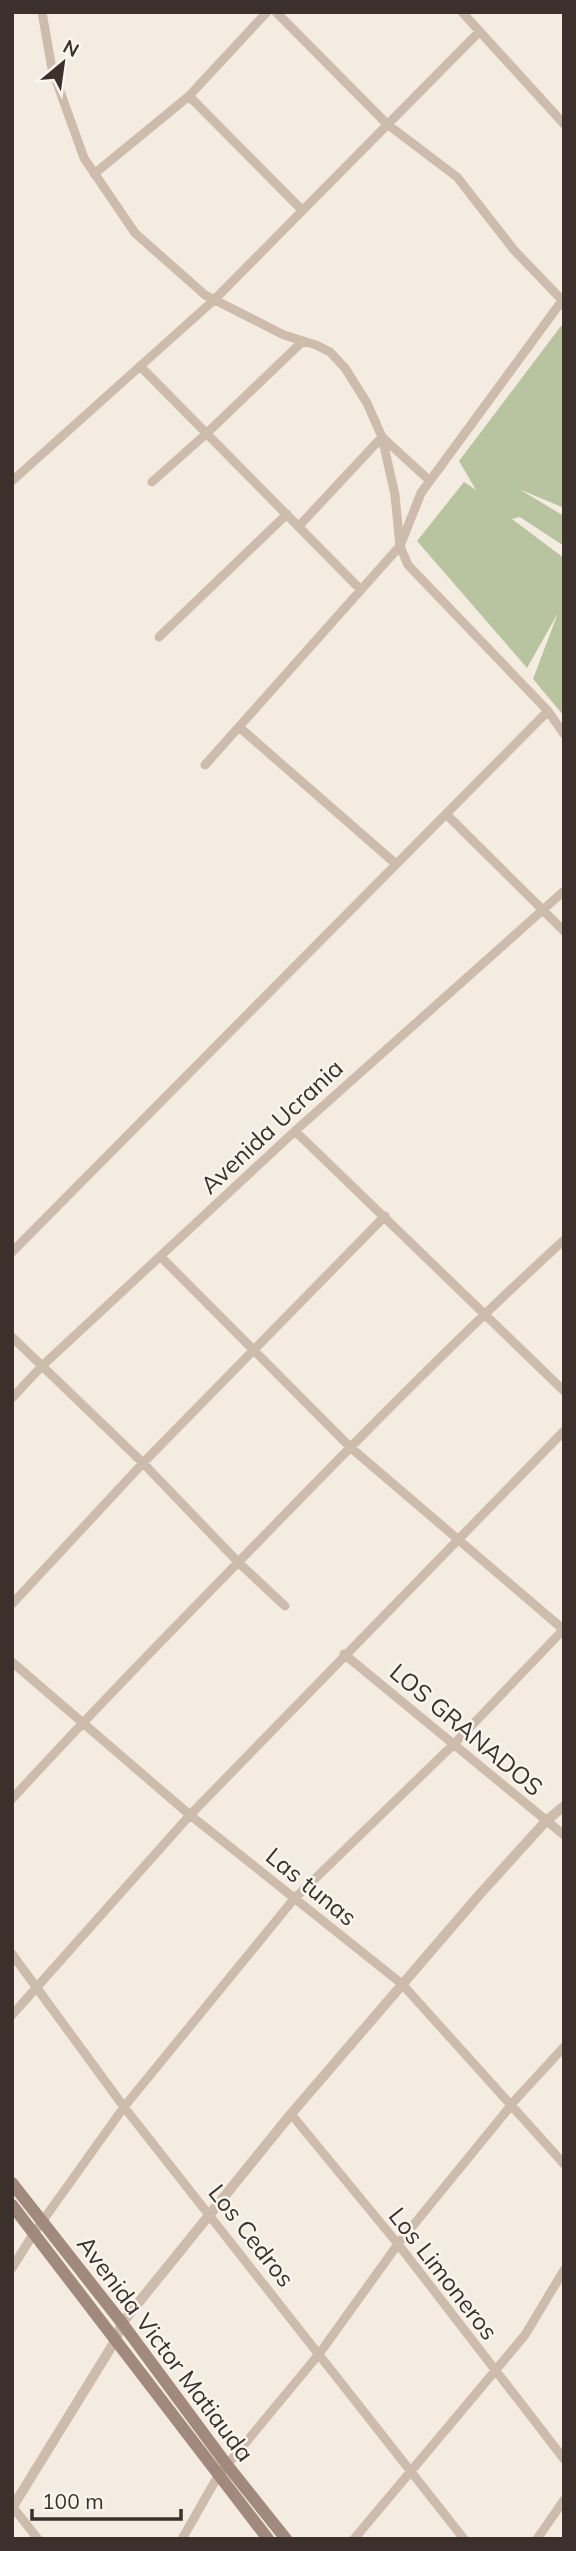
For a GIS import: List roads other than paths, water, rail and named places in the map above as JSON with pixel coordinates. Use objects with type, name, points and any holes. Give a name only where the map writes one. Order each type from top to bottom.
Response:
[{"type":"main road","name":"Avenida Victor Matiauda","points":[[12,2183],[38,2228],[115,2341],[268,2539]]},
{"type":"main road","name":"Avenida Victor Matiauda","points":[[12,2206],[38,2228],[122,2323],[227,2465],[286,2539]]},
{"type":"street","points":[[42,12],[52,69],[84,158],[135,233],[205,295],[284,335],[330,352],[345,368],[367,403],[382,437],[395,495],[400,546],[408,565],[548,711],[564,734]]},
{"type":"street","points":[[94,174],[189,96],[268,12]]},
{"type":"street","points":[[205,765],[400,546],[421,493],[563,299],[514,250],[457,177],[387,124],[276,12]]},
{"type":"street","points":[[462,12],[564,124]]},
{"type":"street","points":[[12,481],[214,300],[479,32]]},
{"type":"street","points":[[189,96],[302,210]]},
{"type":"street","points":[[152,482],[303,341]]},
{"type":"street","points":[[140,366],[361,590]]},
{"type":"street","points":[[382,437],[429,481]]},
{"type":"street","points":[[299,526],[382,437]]},
{"type":"street","points":[[159,637],[287,514]]},
{"type":"street","points":[[12,1252],[548,711]]},
{"type":"street","points":[[239,727],[396,864]]},
{"type":"street","points":[[446,814],[564,932]]},
{"type":"street","name":"Avenida Ucrania","points":[[12,1398],[41,1367],[295,1130],[564,891]]},
{"type":"street","points":[[295,1130],[564,1391]]},
{"type":"street","points":[[12,1604],[143,1463],[385,1216]]},
{"type":"street","points":[[12,1799],[82,1722],[350,1447],[484,1313],[564,1240]]},
{"type":"street","points":[[12,2268],[124,2107],[296,1898],[454,1744],[563,1629],[350,1447],[160,1257]]},
{"type":"street","points":[[12,1337],[143,1463],[238,1562],[285,1606]]},
{"type":"street","points":[[12,2015],[190,1815],[564,1431]]},
{"type":"street","name":"LOS GRANADOS","points":[[344,1654],[564,1835]]},
{"type":"street","name":"Las tunas","points":[[12,1662],[190,1815],[402,1984],[564,2164]]},
{"type":"street","points":[[38,2539],[12,2507],[115,2341],[122,2323],[290,2114],[546,1821],[564,1805]]},
{"type":"street","name":"Los Cedros","points":[[12,1954],[124,2107],[464,2539]]},
{"type":"street","points":[[182,2539],[218,2476],[319,2354],[398,2244],[511,2106],[564,2047]]},
{"type":"street","name":"Los Limoneros","points":[[290,2114],[398,2244],[564,2459]]},
{"type":"street","points":[[354,2539],[525,2335],[564,2270]]},
{"type":"street","points":[[537,2539],[564,2500]]}]
